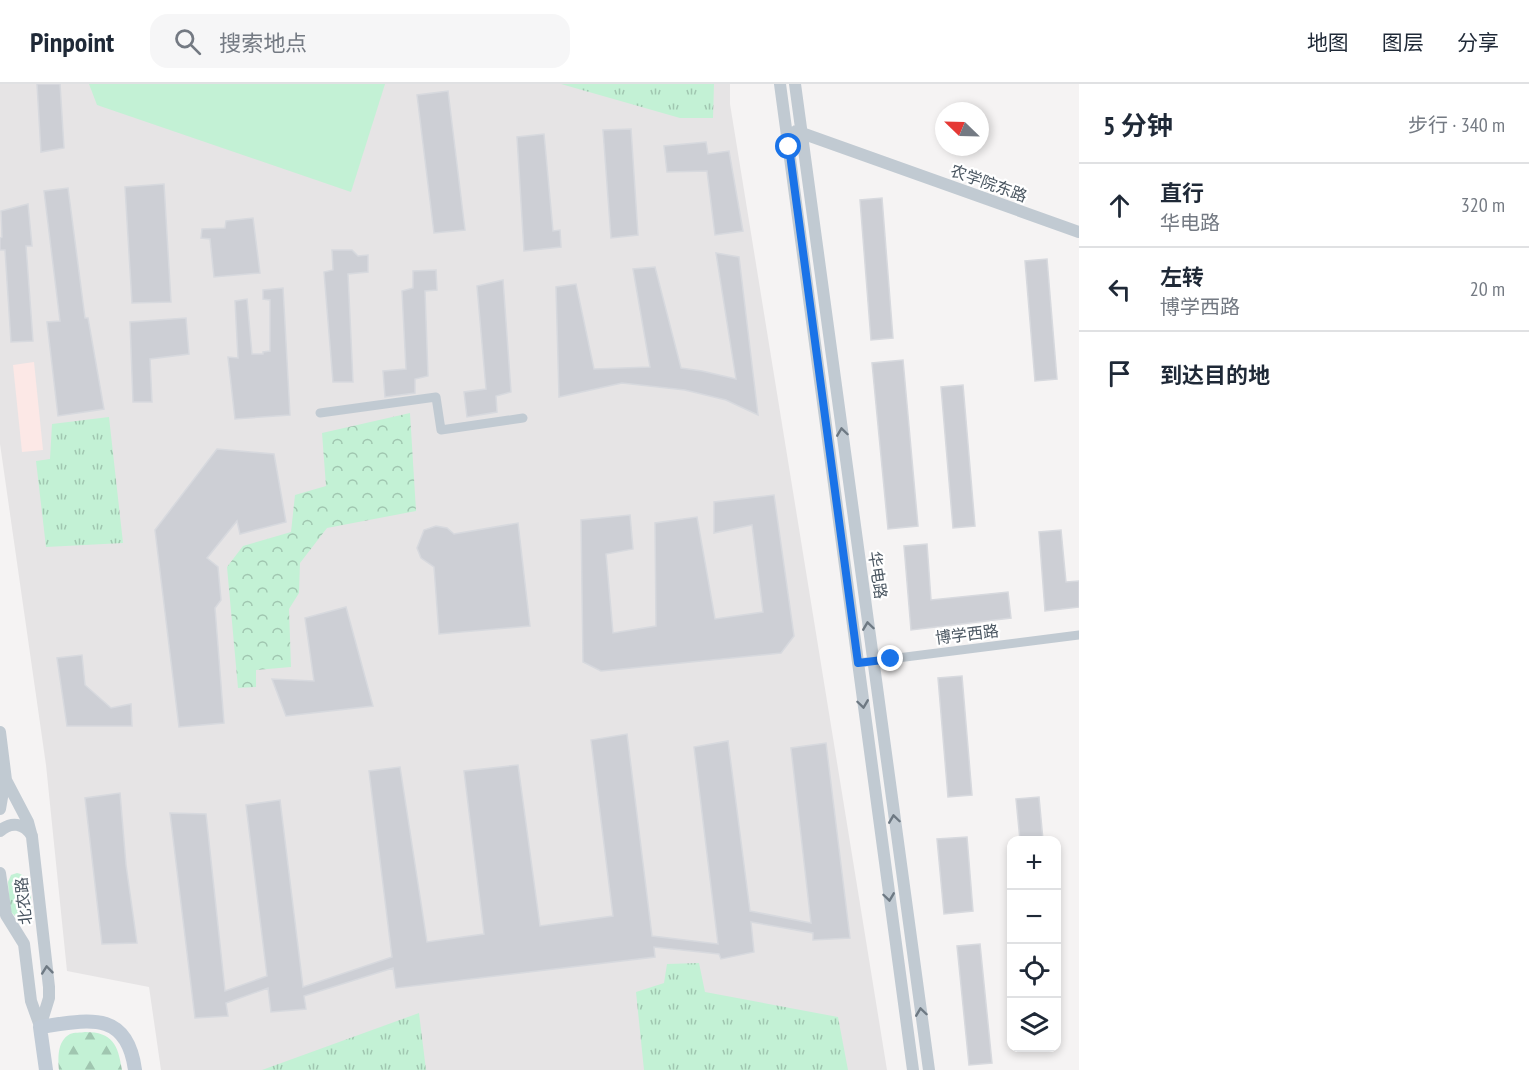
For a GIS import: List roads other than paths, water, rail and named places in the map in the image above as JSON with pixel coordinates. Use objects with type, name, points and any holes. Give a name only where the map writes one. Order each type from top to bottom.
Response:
[{"type":"main road","points":[[40,1027],[91,1021],[110,1027],[125,1038],[130,1046],[135,1070]]},
{"type":"main road","name":"北农路","points":[[40,1027],[46,1070]]},
{"type":"street","name":"华电路","points":[[780,84],[913,1070]]},
{"type":"street","name":"华电路","points":[[795,84],[928,1070]]},
{"type":"street","name":"农学院东路","points":[[786,128],[1079,232]]},
{"type":"street","points":[[320,413],[436,396],[441,430],[523,418]]},
{"type":"street","name":"博学西路","points":[[858,663],[1079,635]]},
{"type":"street","name":"北农路","points":[[0,732],[6,776],[10,789],[30,827],[32,837],[49,987],[49,998],[40,1027]]},
{"type":"street","name":"北农路","points":[[0,809],[6,776]]},
{"type":"street","points":[[0,831],[5,826],[13,824],[26,828],[32,837]]},
{"type":"street","name":"北农路","points":[[0,873],[6,915],[24,944],[31,1001],[40,1027]]}]
